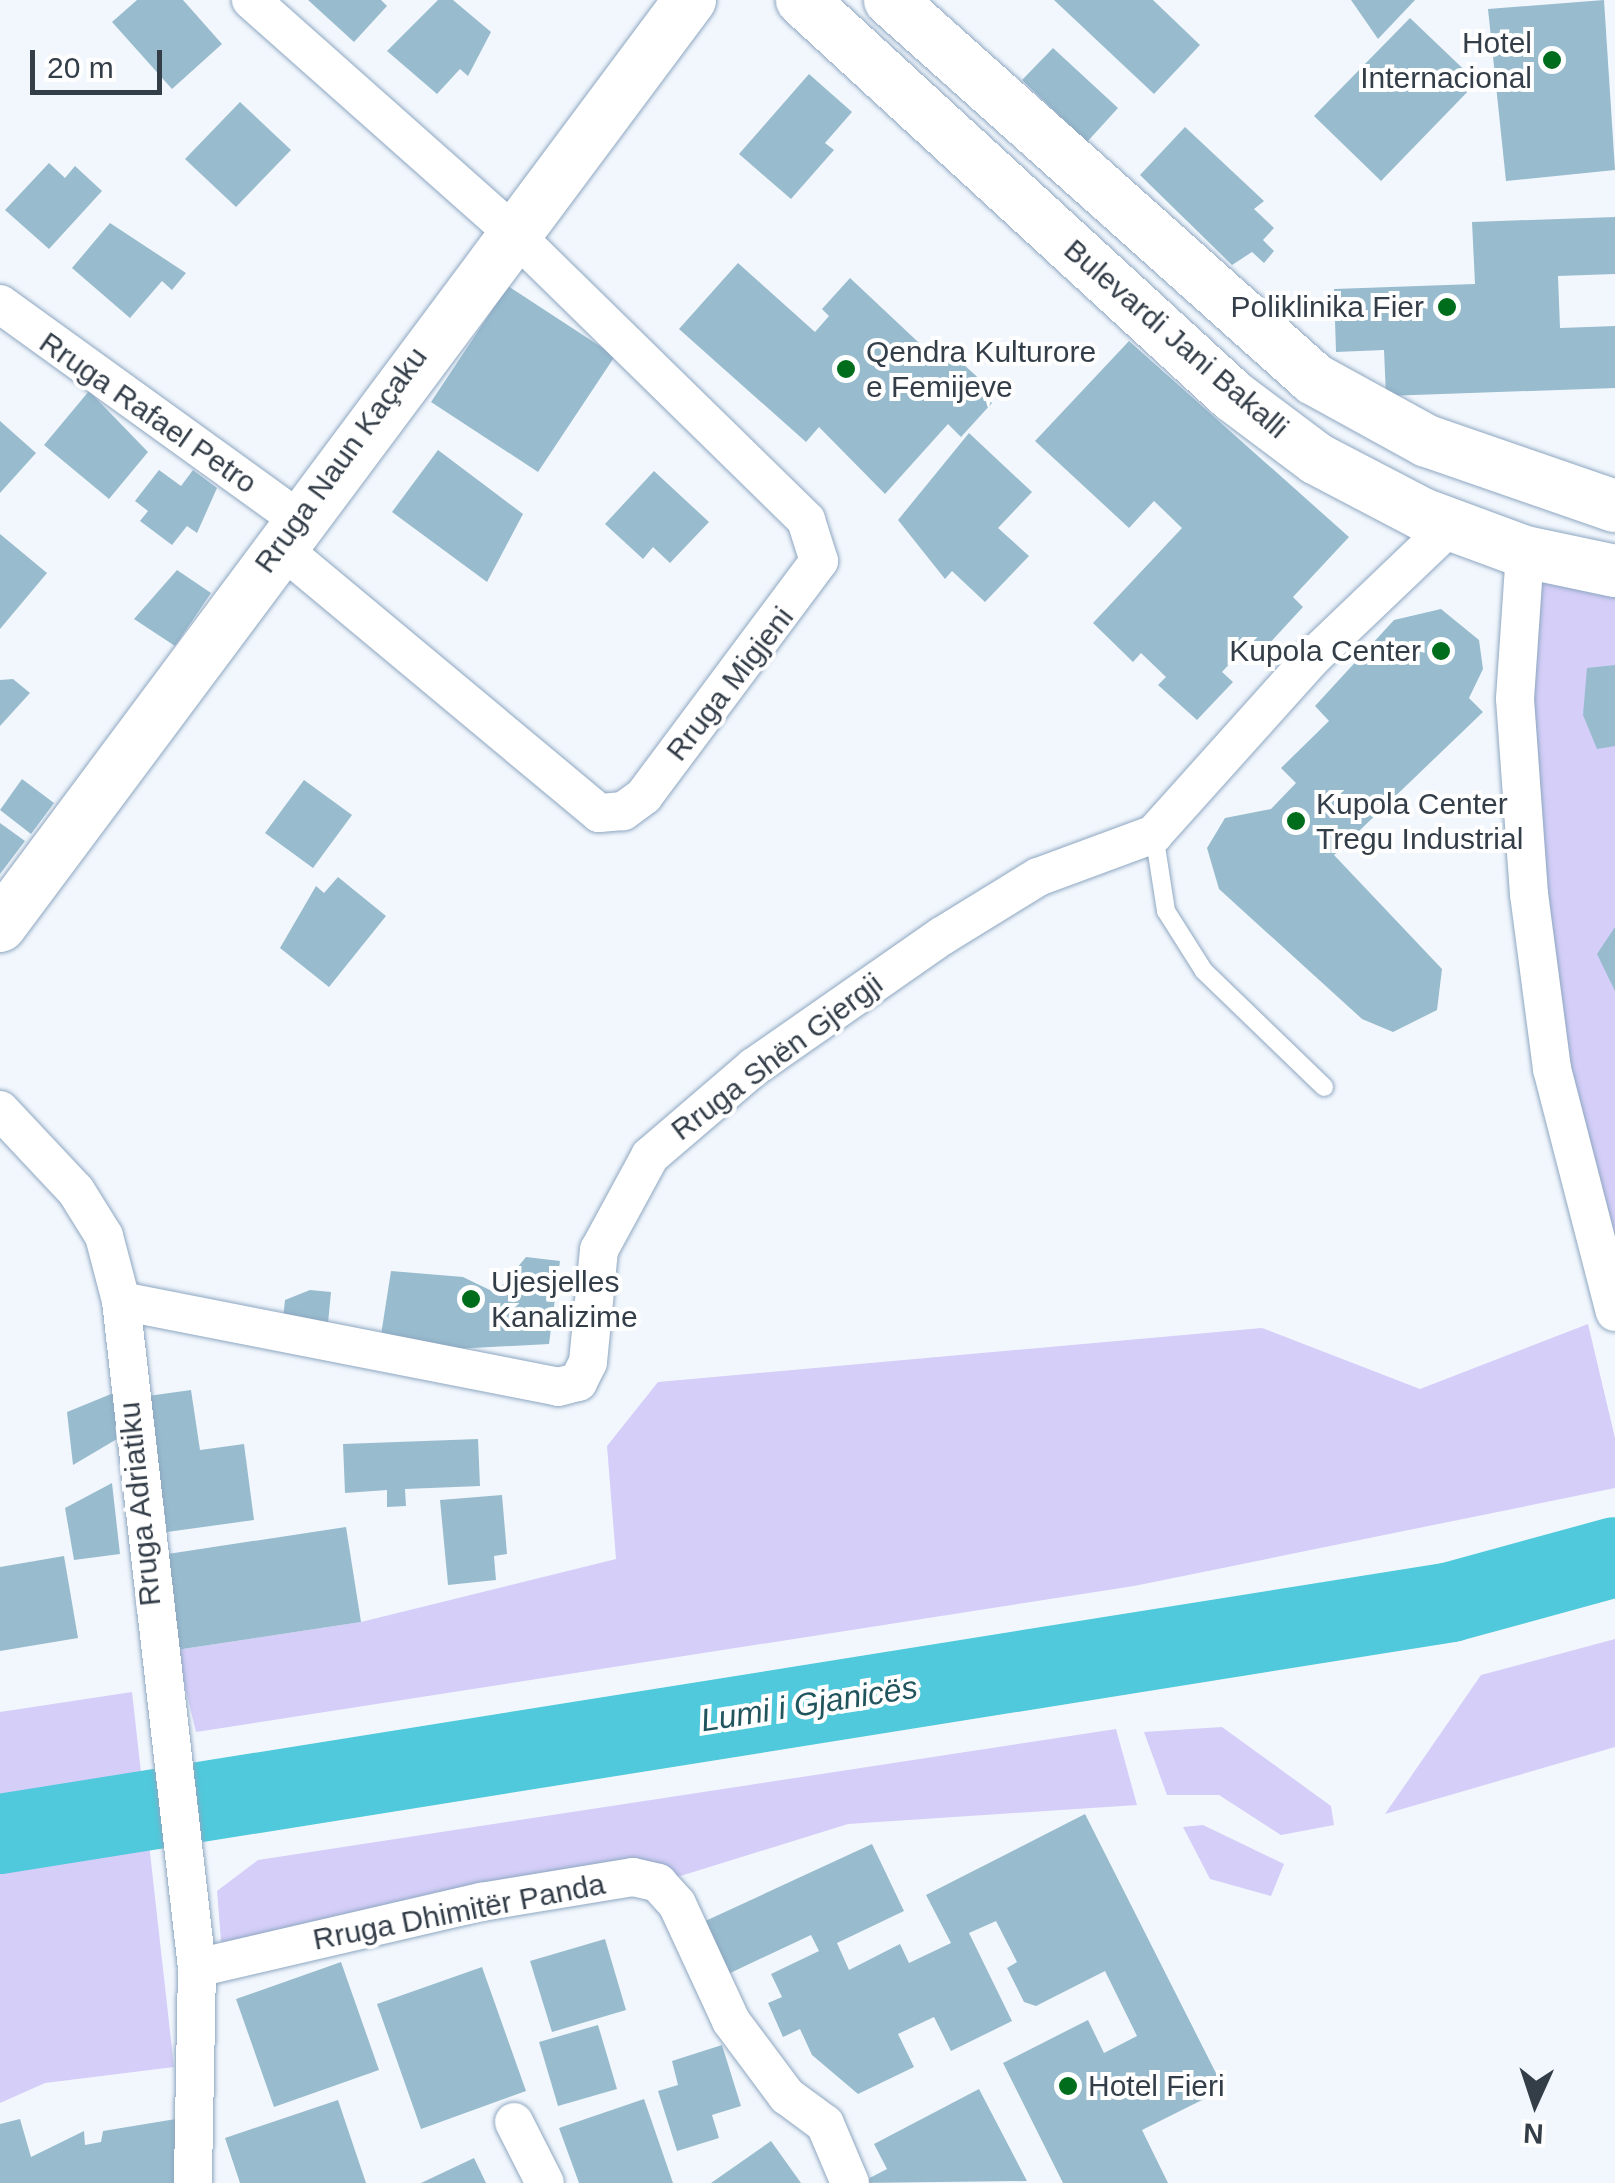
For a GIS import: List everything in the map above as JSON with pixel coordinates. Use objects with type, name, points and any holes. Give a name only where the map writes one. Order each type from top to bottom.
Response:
[{"type":"main road","name":"Rruga Naun Kaçaku","points":[[0,926],[511,231],[690,0]]},
{"type":"main road","name":"Bulevardi Jani Bakalli","points":[[802,0],[1233,396],[1328,466],[1451,525],[1525,552],[1615,570]]},
{"type":"main road","name":"Bulevardi Jani Bakalli","points":[[890,0],[1314,379],[1427,441],[1615,506]]},
{"type":"street","points":[[251,0],[511,231]]},
{"type":"street","name":"Rruga Migjeni","points":[[288,532],[598,813],[624,811],[644,796],[810,581],[819,561],[806,520],[511,231]]},
{"type":"street","name":"Rruga Rafael Petro","points":[[0,304],[288,532]]},
{"type":"street","name":"Rruga Shën Gjergji","points":[[120,1301],[558,1388],[578,1382],[588,1362],[599,1250],[650,1156],[754,1068],[942,936],[1038,877],[1154,834],[1312,658],[1451,525]]},
{"type":"street","points":[[1525,552],[1515,698],[1529,894],[1552,1068],[1615,1312]]},
{"type":"street","name":"Rruga Adriatiku","points":[[0,1110],[76,1191],[104,1236],[120,1301],[162,1705],[195,1953]]},
{"type":"street","name":"Rruga Dhimitër Panda","points":[[195,1953],[633,1877],[658,1883],[677,1904],[731,2021],[787,2096],[825,2124],[850,2183]]},
{"type":"street","points":[[193,2183],[195,1953]]},
{"type":"street","points":[[514,2122],[545,2183]]},
{"type":"lane","points":[[1154,834],[1166,910],[1204,971],[1324,1087]]},
{"type":"shaded area","points":[[1538,566],[1615,578],[1615,1255],[1567,1069],[1528,699]]},
{"type":"shaded area","points":[[1588,1324],[1615,1438],[1615,1488],[1134,1586],[196,1732],[176,1650],[361,1622],[616,1559],[607,1446],[658,1382],[1262,1328],[1420,1389]]},
{"type":"shaded area","points":[[1615,1639],[1615,1747],[1385,1814],[1481,1675]]},
{"type":"shaded area","points":[[132,1692],[174,2067],[45,2083],[0,2103],[0,1712]]},
{"type":"shaded area","points":[[1222,1727],[1331,1806],[1334,1825],[1281,1835],[1219,1795],[1167,1795],[1144,1732]]},
{"type":"shaded area","points":[[1116,1729],[1137,1805],[848,1824],[658,1883],[231,1960],[221,1941],[217,1891],[258,1860]]},
{"type":"shaded area","points":[[1203,1825],[1284,1864],[1271,1896],[1210,1879],[1183,1827]]},
{"type":"building","points":[[137,0],[183,0],[222,44],[172,89],[112,22]]},
{"type":"building","points":[[308,0],[381,0],[387,6],[354,42]]},
{"type":"building","points":[[438,0],[453,0],[491,32],[468,76],[460,69],[437,94],[387,51]]},
{"type":"building","points":[[1054,0],[1153,0],[1200,45],[1154,94]]},
{"type":"building","points":[[1351,0],[1415,0],[1378,39]]},
{"type":"building","name":"Hotel Internacional","points":[[1604,0],[1615,170],[1506,181],[1488,9]]},
{"type":"building","points":[[1410,18],[1477,82],[1381,181],[1314,116]]},
{"type":"building","points":[[1053,48],[1118,108],[1087,142],[1022,80]]},
{"type":"building","points":[[809,74],[852,112],[825,143],[834,150],[791,199],[739,154]]},
{"type":"building","points":[[240,102],[291,150],[236,207],[185,159]]},
{"type":"building","points":[[1185,127],[1264,201],[1254,209],[1274,228],[1263,240],[1274,251],[1264,263],[1252,252],[1232,265],[1140,175]]},
{"type":"building","points":[[49,163],[65,178],[75,166],[102,191],[49,249],[5,210]]},
{"type":"building","name":"Poliklinika Fier","points":[[1615,217],[1615,274],[1558,276],[1560,328],[1615,326],[1615,388],[1386,396],[1384,350],[1336,352],[1334,289],[1475,284],[1472,222]]},
{"type":"building","points":[[110,223],[186,273],[172,290],[162,281],[130,318],[72,268]]},
{"type":"building","name":"Qendra Kulturore e Femijeve","points":[[738,263],[815,332],[829,316],[822,309],[850,278],[933,356],[942,345],[984,383],[978,390],[992,403],[961,437],[948,424],[885,494],[819,427],[806,442],[679,329]]},
{"type":"building","points":[[508,286],[615,356],[538,472],[431,402]]},
{"type":"building","points":[[1129,341],[1349,537],[1293,597],[1303,607],[1257,657],[1245,647],[1222,672],[1233,682],[1197,720],[1158,685],[1166,677],[1141,653],[1133,662],[1093,623],[1182,528],[1154,501],[1129,528],[1035,441]]},
{"type":"building","points":[[89,391],[148,452],[109,499],[44,445]]},
{"type":"building","points":[[0,421],[36,453],[0,493]]},
{"type":"building","points":[[969,433],[1032,492],[998,528],[1029,556],[985,602],[952,571],[945,579],[898,520]]},
{"type":"building","points":[[438,450],[523,514],[487,582],[392,512]]},
{"type":"building","points":[[159,470],[181,486],[193,470],[217,488],[197,533],[187,526],[172,545],[140,521],[148,511],[135,501]]},
{"type":"building","points":[[654,471],[709,522],[670,563],[653,547],[643,559],[605,524]]},
{"type":"building","points":[[0,534],[47,573],[0,629]]},
{"type":"building","points":[[177,570],[211,593],[175,646],[134,619]]},
{"type":"building","name":"Kupola Center Tregu Industrial","points":[[1441,609],[1479,640],[1483,669],[1469,698],[1483,712],[1334,855],[1442,969],[1437,1010],[1393,1032],[1362,1019],[1219,889],[1207,848],[1225,818],[1271,809],[1296,783],[1281,768],[1329,721],[1315,706],[1394,620]]},
{"type":"building","points":[[1615,665],[1615,746],[1597,749],[1583,715],[1587,668]]},
{"type":"building","points":[[13,679],[30,693],[0,726],[0,680]]},
{"type":"building","points":[[22,779],[54,803],[31,834],[0,810]]},
{"type":"building","points":[[304,780],[352,815],[313,868],[265,833]]},
{"type":"building","points":[[0,823],[25,841],[0,874]]},
{"type":"building","points":[[338,877],[386,916],[329,987],[280,948],[316,886],[324,893]]},
{"type":"building","points":[[1615,927],[1615,991],[1597,954]]},
{"type":"building","name":"Ujesjelles Kanalizime","points":[[526,1257],[560,1261],[549,1344],[453,1349],[381,1335],[391,1271],[463,1277],[496,1293]]},
{"type":"building","points":[[310,1290],[331,1292],[327,1334],[282,1329],[285,1300]]},
{"type":"building","points":[[191,1390],[200,1450],[244,1444],[254,1520],[167,1532],[148,1396]]},
{"type":"building","points":[[116,1392],[117,1439],[73,1465],[67,1412]]},
{"type":"building","points":[[478,1439],[480,1486],[405,1489],[406,1506],[387,1507],[387,1490],[345,1493],[343,1444]]},
{"type":"building","points":[[112,1483],[120,1554],[74,1560],[65,1508]]},
{"type":"building","points":[[502,1495],[507,1554],[494,1556],[496,1580],[448,1585],[440,1500]]},
{"type":"building","points":[[346,1527],[361,1622],[176,1650],[161,1555]]},
{"type":"building","points":[[64,1556],[78,1638],[0,1651],[0,1567]]},
{"type":"building","points":[[1085,1814],[1224,2089],[1142,2130],[1168,2183],[1063,2183],[1003,2063],[1088,2020],[1104,2053],[1137,2036],[1105,1971],[1036,2006],[1024,2002],[1007,1968],[1017,1962],[996,1921],[969,1933],[1012,2021],[951,2051],[934,2017],[898,2034],[914,2067],[858,2094],[812,2055],[800,2029],[783,2037],[768,2003],[782,1997],[771,1974],[819,1951],[811,1935],[726,1975],[701,1923],[872,1844],[904,1911],[837,1943],[849,1970],[900,1944],[909,1963],[951,1943],[926,1895]]},
{"type":"building","points":[[605,1939],[626,2010],[552,2032],[530,1961]]},
{"type":"building","points":[[341,1962],[379,2070],[274,2107],[236,1999]]},
{"type":"building","points":[[482,1967],[526,2091],[421,2129],[377,2004]]},
{"type":"building","points":[[598,2025],[617,2089],[558,2106],[539,2042]]},
{"type":"building","points":[[722,2045],[741,2106],[712,2115],[719,2138],[677,2151],[658,2091],[678,2085],[672,2061]]},
{"type":"building","points":[[979,2089],[1027,2181],[860,2183],[887,2169],[874,2144]]},
{"type":"building","points":[[644,2099],[673,2183],[579,2183],[559,2128]]},
{"type":"building","points":[[338,2100],[366,2183],[240,2183],[225,2138]]},
{"type":"building","points":[[188,2117],[174,2183],[0,2183],[0,2124],[20,2119],[31,2157],[84,2131],[85,2145],[101,2142],[103,2131]]},
{"type":"building","points":[[771,2141],[801,2183],[711,2183]]},
{"type":"building","points":[[474,2158],[486,2183],[421,2183]]},
{"type":"waterway","name":"Lumi i Gjanicës","points":[[0,1834],[1451,1602],[1615,1557]]},
{"type":"place","name":"Hotel Internacional","points":[[1552,60]]},
{"type":"place","name":"Poliklinika Fier","points":[[1447,307]]},
{"type":"place","name":"Qendra Kulturore e Femijeve","points":[[846,369]]},
{"type":"place","name":"Kupola Center","points":[[1441,651]]},
{"type":"place","name":"Kupola Center Tregu Industrial","points":[[1296,821]]},
{"type":"place","name":"Ujesjelles Kanalizime","points":[[471,1299]]},
{"type":"place","name":"Hotel Fieri","points":[[1068,2086]]}]
